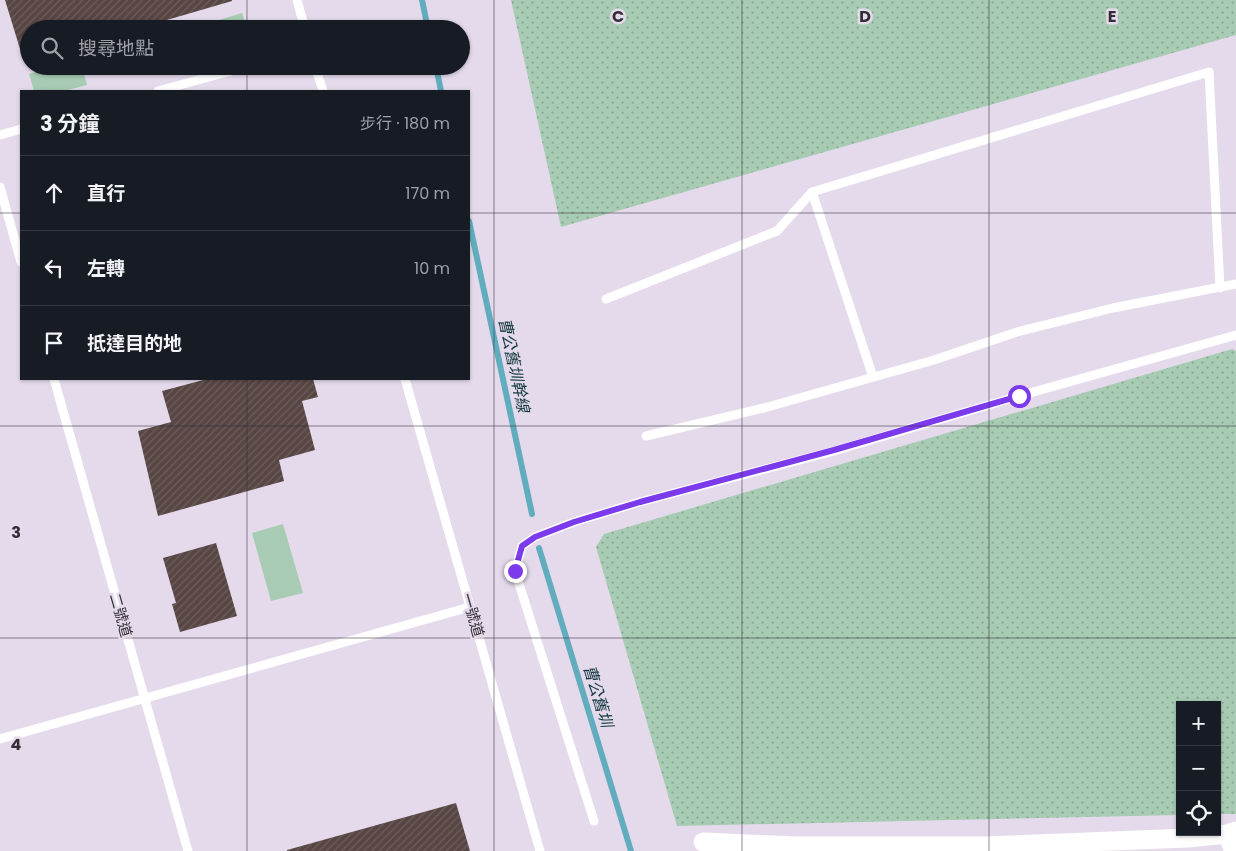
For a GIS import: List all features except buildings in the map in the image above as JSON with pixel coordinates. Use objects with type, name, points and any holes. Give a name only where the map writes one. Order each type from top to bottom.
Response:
[{"type":"street","points":[[703,842],[861,849],[1188,838],[1232,839]]},
{"type":"lane","points":[[296,0],[302,20]]},
{"type":"lane","points":[[606,299],[777,231],[812,192],[1209,72],[1220,288]]},
{"type":"lane","points":[[162,90],[216,75]]},
{"type":"lane","points":[[319,75],[323,90]]},
{"type":"lane","points":[[0,135],[20,129]]},
{"type":"lane","points":[[0,187],[20,258]]},
{"type":"lane","points":[[812,192],[873,377]]},
{"type":"lane","points":[[646,436],[764,408],[934,360],[1018,332],[1113,308],[1236,284]]},
{"type":"lane","points":[[594,821],[515,571],[522,546],[535,537],[574,522],[640,502],[834,450],[1236,335]]},
{"type":"lane","name":"二號道","points":[[54,380],[188,851]]},
{"type":"lane","name":"一號道","points":[[405,380],[540,851]]},
{"type":"lane","points":[[0,739],[470,607]]},
{"type":"green space","points":[[511,0],[1236,0],[1236,35],[561,227]]},
{"type":"green space","points":[[242,13],[244,20],[219,20]]},
{"type":"green space","points":[[29,75],[84,75],[87,85],[68,90],[34,90]]},
{"type":"green space","points":[[1232,349],[1236,351],[1236,814],[1221,814],[1221,701],[1176,701],[1176,815],[677,826],[596,547],[604,534]]},
{"type":"green space","points":[[283,524],[303,593],[271,601],[252,533]]},
{"type":"waterway","name":"曹公舊圳幹線","points":[[422,0],[426,20]]},
{"type":"waterway","name":"曹公舊圳幹線","points":[[438,75],[441,90]]},
{"type":"waterway","name":"曹公舊圳幹線","points":[[470,226],[532,514]]},
{"type":"waterway","name":"曹公舊圳","points":[[539,548],[631,851]]},
{"type":"route","points":[[515,571],[522,546],[535,537],[574,522],[640,502],[834,450],[1019,396]]}]
